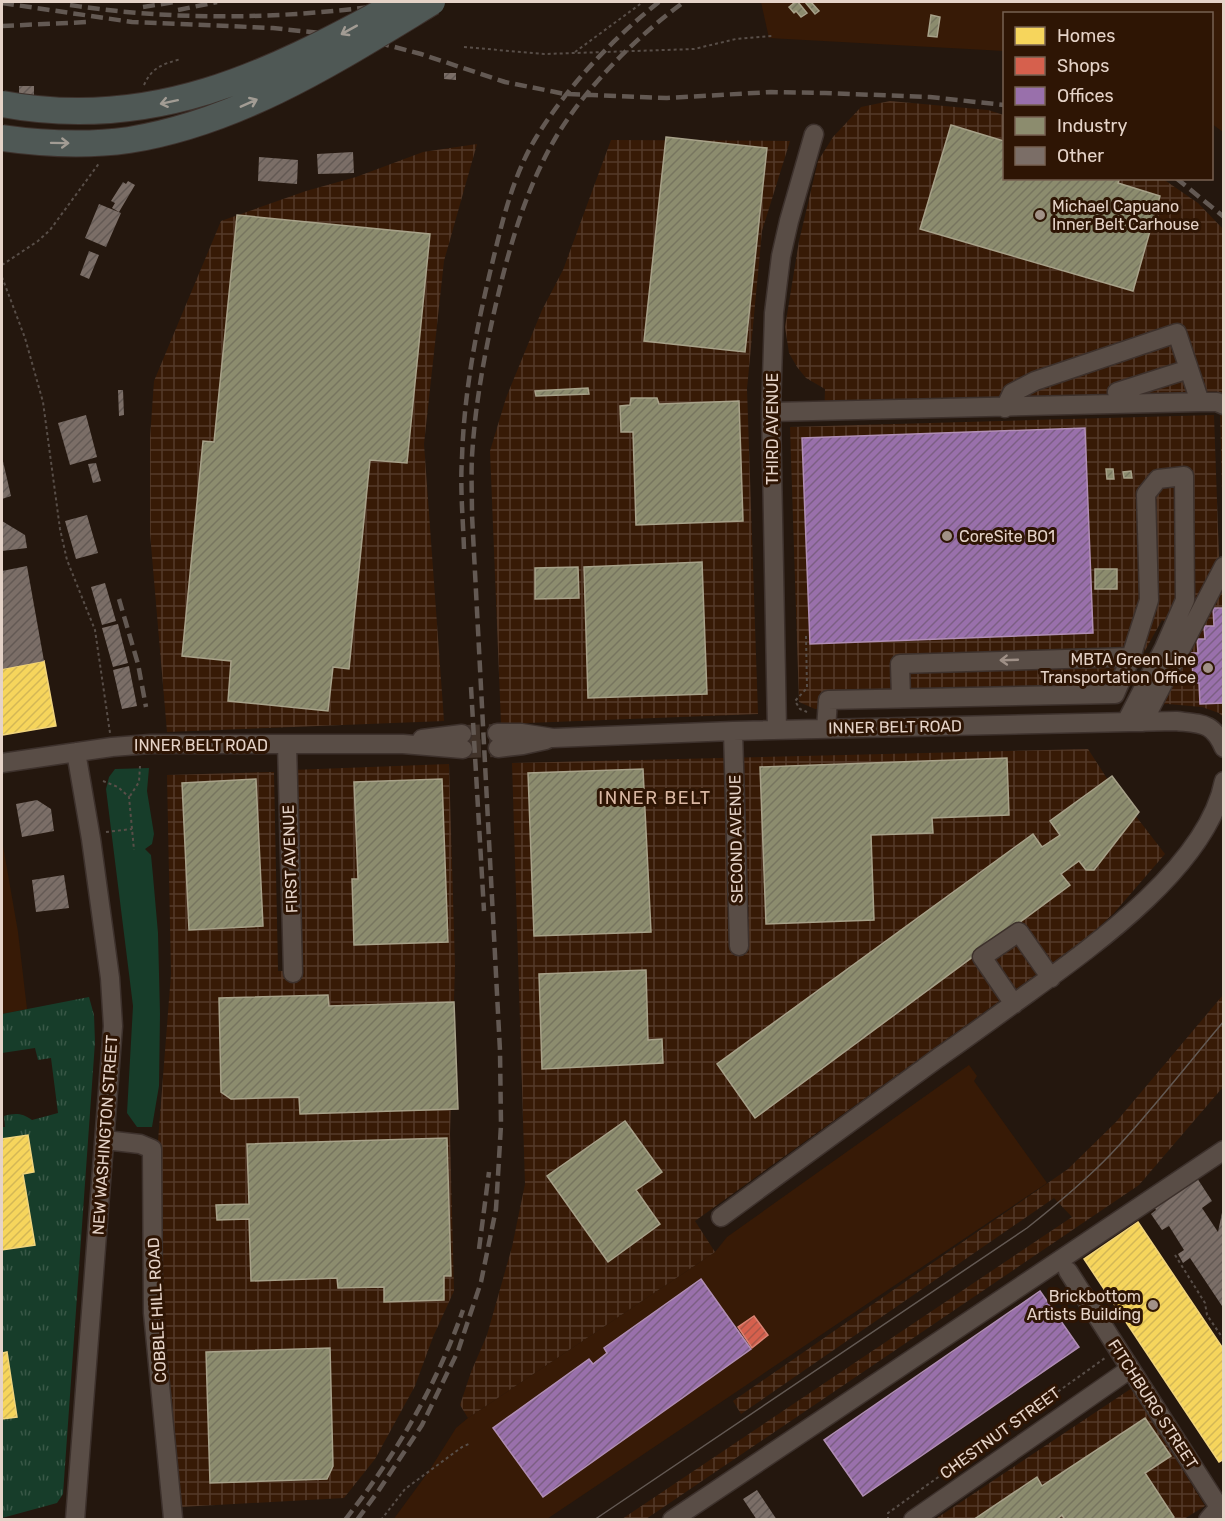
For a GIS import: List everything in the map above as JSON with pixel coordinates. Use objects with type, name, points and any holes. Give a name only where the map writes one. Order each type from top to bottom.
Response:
[{"type":"highway","points":[[2,104],[40,110],[86,111],[134,108],[192,96],[256,75],[285,62],[401,2]]},
{"type":"highway","points":[[2,138],[49,143],[103,142],[138,138],[190,125],[230,111],[303,77],[432,2]]},
{"type":"street","name":"THIRD AVENUE","points":[[777,730],[771,412],[773,324],[781,256],[814,134]]},
{"type":"street","points":[[1005,408],[1012,393],[1035,381],[1177,333],[1200,402]]},
{"type":"street","points":[[1117,392],[1189,369]]},
{"type":"street","points":[[771,412],[1200,402],[1217,402],[1224,405]]},
{"type":"street","points":[[821,729],[828,700],[1115,694],[1131,657],[1149,600],[1146,494],[1158,478],[1184,476],[1185,600],[1134,722]]},
{"type":"street","points":[[1134,722],[1224,566]]},
{"type":"street","points":[[901,698],[900,664],[1131,657]]},
{"type":"street","name":"INNER BELT ROAD","points":[[497,740],[523,746],[554,738],[733,731],[1176,721],[1205,724],[1218,735],[1224,748]]},
{"type":"street","name":"SECOND AVENUE","points":[[733,731],[739,946]]},
{"type":"street","name":"INNER BELT ROAD","points":[[2,763],[112,747],[170,744],[403,744],[463,741]]},
{"type":"street","name":"FIRST AVENUE","points":[[287,744],[293,973]]},
{"type":"street","name":"NEW WASHINGTON STREET","points":[[75,1520],[112,1038],[112,1002],[92,839],[76,752]]},
{"type":"street","points":[[721,1217],[1050,978],[1136,909],[1168,876],[1210,822],[1220,799],[1224,781]]},
{"type":"street","points":[[1014,1004],[982,957],[1019,932],[1050,978]]},
{"type":"street","name":"COBBLE HILL ROAD","points":[[105,1140],[140,1144],[152,1149],[153,1313],[173,1518]]},
{"type":"street","points":[[672,1520],[1224,1150]]},
{"type":"street","name":"FITCHBURG STREET","points":[[1068,1271],[1130,1369],[1213,1513]]},
{"type":"street","name":"CHESTNUT STREET","points":[[913,1520],[1130,1369]]},
{"type":"path","points":[[574,53],[643,2]]},
{"type":"path","points":[[464,47],[544,54],[694,49],[758,36],[772,36]]},
{"type":"path","points":[[2,265],[38,241],[50,230],[106,154]]},
{"type":"path","points":[[2,278],[22,329],[43,402],[60,529],[68,560],[95,630],[112,747]]},
{"type":"path","points":[[806,636],[807,688],[795,700],[801,709],[816,715],[821,729]]},
{"type":"path","points":[[134,850],[129,797],[139,782],[141,766]]},
{"type":"path","points":[[103,781],[118,787],[129,797]]},
{"type":"path","points":[[106,832],[132,830]]},
{"type":"path","points":[[1175,1255],[1205,1304],[1207,1315],[1224,1340]]},
{"type":"path","name":"CHESTNUT STREET","points":[[888,1520],[888,1513],[1118,1349]]},
{"type":"path","points":[[381,1520],[405,1489],[462,1447],[471,1443]]},
{"type":"shaded area","points":[[761,2],[1223,2],[1223,132],[1213,125],[1213,12],[1003,12],[1003,51],[769,38]]},
{"type":"shaded area","points":[[890,101],[988,110],[1003,115],[1003,180],[1164,180],[1198,203],[1223,229],[1223,538],[1220,409],[824,420],[825,389],[806,378],[797,367],[789,353],[785,327],[799,241],[818,161],[833,137],[861,107]]},
{"type":"shaded area","points":[[611,140],[790,141],[762,231],[747,389],[758,714],[501,724],[490,451],[506,398],[542,310],[563,270]]},
{"type":"shaded area","points":[[477,144],[444,261],[424,444],[444,721],[167,732],[150,533],[150,438],[154,381],[221,221],[306,191],[356,177],[423,152]]},
{"type":"shaded area","points":[[1214,415],[1219,558],[1180,630],[1162,620],[1117,701],[815,709],[799,702],[790,427]]},
{"type":"shaded area","points":[[1223,557],[1223,717],[1219,713],[1202,707],[1168,704],[1140,707]]},
{"type":"shaded area","points":[[1088,749],[1108,780],[1165,854],[1114,913],[1088,937],[695,1221],[715,1252],[468,1418],[460,1405],[487,1335],[512,1247],[525,1184],[512,763]]},
{"type":"shaded area","points":[[449,764],[455,966],[450,1134],[454,1291],[433,1337],[415,1386],[375,1459],[344,1498],[180,1507],[159,1342],[158,1141],[171,974],[167,775],[274,772],[278,971],[298,971],[292,770]]},
{"type":"shaded area","points":[[2,840],[18,932],[27,1009],[2,1014]]},
{"type":"shaded area","points":[[1223,995],[1223,1087],[1139,1185],[646,1519],[622,1519],[1072,1217],[1054,1198],[741,1414],[733,1401],[1068,1169],[1116,1122]]},
{"type":"shaded area","points":[[969,1065],[977,1076],[974,1081],[1047,1183],[547,1519],[393,1520],[429,1471],[456,1428],[468,1418],[715,1252],[727,1237]]},
{"type":"shaded area","points":[[1132,1388],[1205,1506],[1184,1519],[934,1520]]},
{"type":"green space","points":[[149,768],[147,791],[154,834],[152,844],[145,849],[151,855],[158,933],[159,1086],[152,1127],[137,1127],[127,1113],[133,1006],[106,789],[109,777],[115,769]]},
{"type":"green space","points":[[89,997],[94,1015],[95,1042],[63,1494],[57,1503],[2,1518],[2,1127],[5,1127],[4,1116],[12,1114],[25,1116],[32,1120],[58,1113],[51,1058],[38,1060],[35,1048],[2,1053],[2,1014]]},
{"type":"building: Homes","points":[[44,661],[56,726],[2,735],[2,669]]},
{"type":"building: Homes","points":[[28,1135],[34,1172],[23,1174],[35,1245],[2,1250],[2,1139]]},
{"type":"building: Homes","name":"Brickbottom Artists Building","points":[[1138,1222],[1224,1350],[1224,1459],[1219,1462],[1084,1259]]},
{"type":"building: Homes","points":[[7,1352],[17,1417],[2,1419],[2,1353]]},
{"type":"building: Shops","points":[[754,1316],[768,1335],[752,1348],[738,1327]]},
{"type":"building: Offices","name":"CoreSite BO1","points":[[1085,428],[1093,633],[810,644],[802,438]]},
{"type":"building: Offices","name":"MBTA Green Line Transportation Office","points":[[1213,608],[1224,608],[1224,703],[1200,704],[1199,683],[1193,683],[1192,653],[1198,653],[1197,639],[1205,639],[1204,626],[1214,626]]},
{"type":"building: Offices","points":[[701,1279],[751,1349],[543,1497],[493,1428],[589,1359],[593,1364],[607,1353],[604,1348]]},
{"type":"building: Offices","points":[[1040,1291],[1079,1347],[863,1496],[824,1440]]},
{"type":"building: Industry","points":[[792,2],[798,2],[807,13],[801,17],[796,11],[794,13],[789,7],[794,3]]},
{"type":"building: Industry","points":[[805,2],[811,2],[819,11],[815,14]]},
{"type":"building: Industry","points":[[931,15],[940,17],[937,37],[928,36]]},
{"type":"building: Industry","name":"Michael Capuano Inner Belt Carhouse","points":[[951,125],[1003,141],[1003,180],[1119,180],[1118,183],[1160,196],[1133,291],[920,229]]},
{"type":"building: Industry","points":[[666,137],[767,148],[745,352],[644,341]]},
{"type":"building: Industry","points":[[237,215],[430,234],[407,463],[370,460],[349,669],[333,667],[328,711],[228,701],[231,661],[182,656],[203,441],[214,442]]},
{"type":"building: Industry","points":[[588,388],[589,394],[536,396],[535,391]]},
{"type":"building: Industry","points":[[631,398],[657,398],[659,404],[739,401],[743,521],[636,525],[633,432],[621,432],[620,406],[630,405]]},
{"type":"building: Industry","points":[[1106,469],[1113,469],[1114,479],[1107,479]]},
{"type":"building: Industry","points":[[1131,471],[1132,478],[1124,478],[1123,472]]},
{"type":"building: Industry","points":[[702,562],[707,694],[588,698],[584,567]]},
{"type":"building: Industry","points":[[578,567],[579,598],[535,599],[535,568]]},
{"type":"building: Industry","points":[[1095,569],[1117,569],[1117,589],[1095,589]]},
{"type":"building: Industry","points":[[1007,758],[1009,815],[932,818],[933,833],[871,835],[874,920],[766,924],[760,767]]},
{"type":"building: Industry","points":[[643,769],[651,932],[534,936],[528,773]]},
{"type":"building: Industry","points":[[1112,776],[1139,812],[1094,870],[1086,870],[1079,861],[1061,874],[1070,885],[755,1118],[717,1064],[1033,834],[1042,847],[1060,835],[1050,821]]},
{"type":"building: Industry","points":[[256,779],[263,926],[189,930],[182,783]]},
{"type":"building: Industry","points":[[442,779],[448,942],[354,945],[352,879],[358,879],[354,782]]},
{"type":"building: Industry","points":[[646,970],[648,1040],[662,1039],[663,1063],[542,1069],[539,974]]},
{"type":"building: Industry","points":[[328,995],[329,1006],[454,1002],[458,1109],[300,1114],[299,1097],[231,1099],[221,1092],[219,998]]},
{"type":"building: Industry","points":[[625,1121],[662,1172],[636,1190],[660,1224],[608,1262],[547,1176]]},
{"type":"building: Industry","points":[[447,1138],[451,1276],[444,1276],[444,1300],[384,1302],[384,1287],[338,1288],[337,1278],[251,1281],[249,1219],[217,1220],[216,1205],[249,1204],[247,1144]]},
{"type":"building: Industry","points":[[330,1348],[333,1466],[327,1479],[210,1483],[206,1352]]},
{"type":"building: Industry","points":[[1145,1418],[1171,1456],[1145,1473],[1174,1517],[1170,1520],[1065,1520],[1062,1515],[1056,1520],[973,1520],[1037,1477],[1042,1486]]},
{"type":"building: Other","points":[[444,73],[456,73],[456,80],[444,79]]},
{"type":"building: Other","points":[[19,86],[34,86],[34,97],[19,97]]},
{"type":"building: Other","points":[[353,152],[354,173],[318,174],[317,154]]},
{"type":"building: Other","points":[[259,157],[298,160],[297,184],[258,181]]},
{"type":"building: Other","points":[[128,181],[135,185],[119,212],[112,208],[115,203],[111,201],[123,182],[126,184]]},
{"type":"building: Other","points":[[99,204],[121,213],[106,247],[85,238]]},
{"type":"building: Other","points":[[89,251],[99,255],[89,279],[80,275]]},
{"type":"building: Other","points":[[118,390],[123,390],[124,415],[119,416]]},
{"type":"building: Other","points":[[86,415],[97,457],[70,465],[58,423]]},
{"type":"building: Other","points":[[2,457],[11,496],[2,499]]},
{"type":"building: Other","points":[[96,463],[101,481],[93,483],[88,464]]},
{"type":"building: Other","points":[[87,515],[98,553],[76,559],[65,521]]},
{"type":"building: Other","points":[[2,521],[25,535],[27,548],[2,551]]},
{"type":"building: Other","points":[[27,566],[44,661],[2,669],[2,571]]},
{"type":"building: Other","points":[[105,583],[116,621],[102,625],[91,587]]},
{"type":"building: Other","points":[[118,624],[128,663],[113,667],[102,628]]},
{"type":"building: Other","points":[[129,666],[137,706],[122,709],[113,670]]},
{"type":"building: Other","points":[[37,800],[51,809],[54,831],[22,837],[16,804]]},
{"type":"building: Other","points":[[64,875],[69,908],[36,912],[32,880]]},
{"type":"building: Other","points":[[1197,1178],[1212,1201],[1202,1208],[1218,1232],[1224,1203],[1224,1309],[1190,1258],[1183,1263],[1178,1254],[1184,1250],[1169,1226],[1162,1230],[1151,1214],[1156,1210],[1154,1206]]},
{"type":"building: Other","points":[[757,1490],[777,1520],[757,1520],[743,1499]]},
{"type":"tunnel","points":[[462,734],[497,733]]},
{"type":"tunnel","points":[[463,749],[498,748]]},
{"type":"tram line","points":[[594,1520],[1027,1228],[1070,1193],[1110,1155],[1224,1021]]},
{"type":"railway","points":[[143,7],[175,2]]},
{"type":"railway","points":[[178,10],[217,2]]},
{"type":"railway","points":[[70,5],[154,14],[238,16],[322,12],[406,2]]},
{"type":"railway","points":[[396,10],[444,2]]},
{"type":"railway","points":[[464,549],[461,469],[468,383],[487,284],[510,196],[529,150],[549,117],[608,47],[659,2]]},
{"type":"railway","points":[[357,1520],[422,1425],[458,1351],[481,1282],[496,1209],[501,1125],[500,1051],[472,515],[472,456],[475,419],[491,326],[519,220],[535,178],[556,137],[582,100],[614,63],[648,30],[684,2]]},
{"type":"railway","points":[[2,3],[132,22],[273,28],[357,37],[421,54],[505,82],[565,94],[667,98],[771,92],[825,93],[930,97],[1003,105]]},
{"type":"railway","points":[[2,26],[88,22]]},
{"type":"railway","points":[[1178,180],[1224,217]]},
{"type":"railway","points":[[119,599],[138,664],[146,707]]},
{"type":"railway","points":[[471,687],[484,911]]},
{"type":"railway","points":[[479,1249],[489,1172]]},
{"type":"railway","points":[[345,1520],[381,1471],[413,1420],[440,1366],[463,1310]]},
{"type":"place","name":"Michael Capuano Inner Belt Carhouse","points":[[1040,215]]},
{"type":"place","name":"CoreSite BO1","points":[[947,536]]},
{"type":"place","name":"MBTA Green Line Transportation Office","points":[[1208,668]]},
{"type":"place","name":"Brickbottom Artists Building","points":[[1153,1305]]},
{"type":"district","name":"INNER BELT","points":[[655,798]]}]
